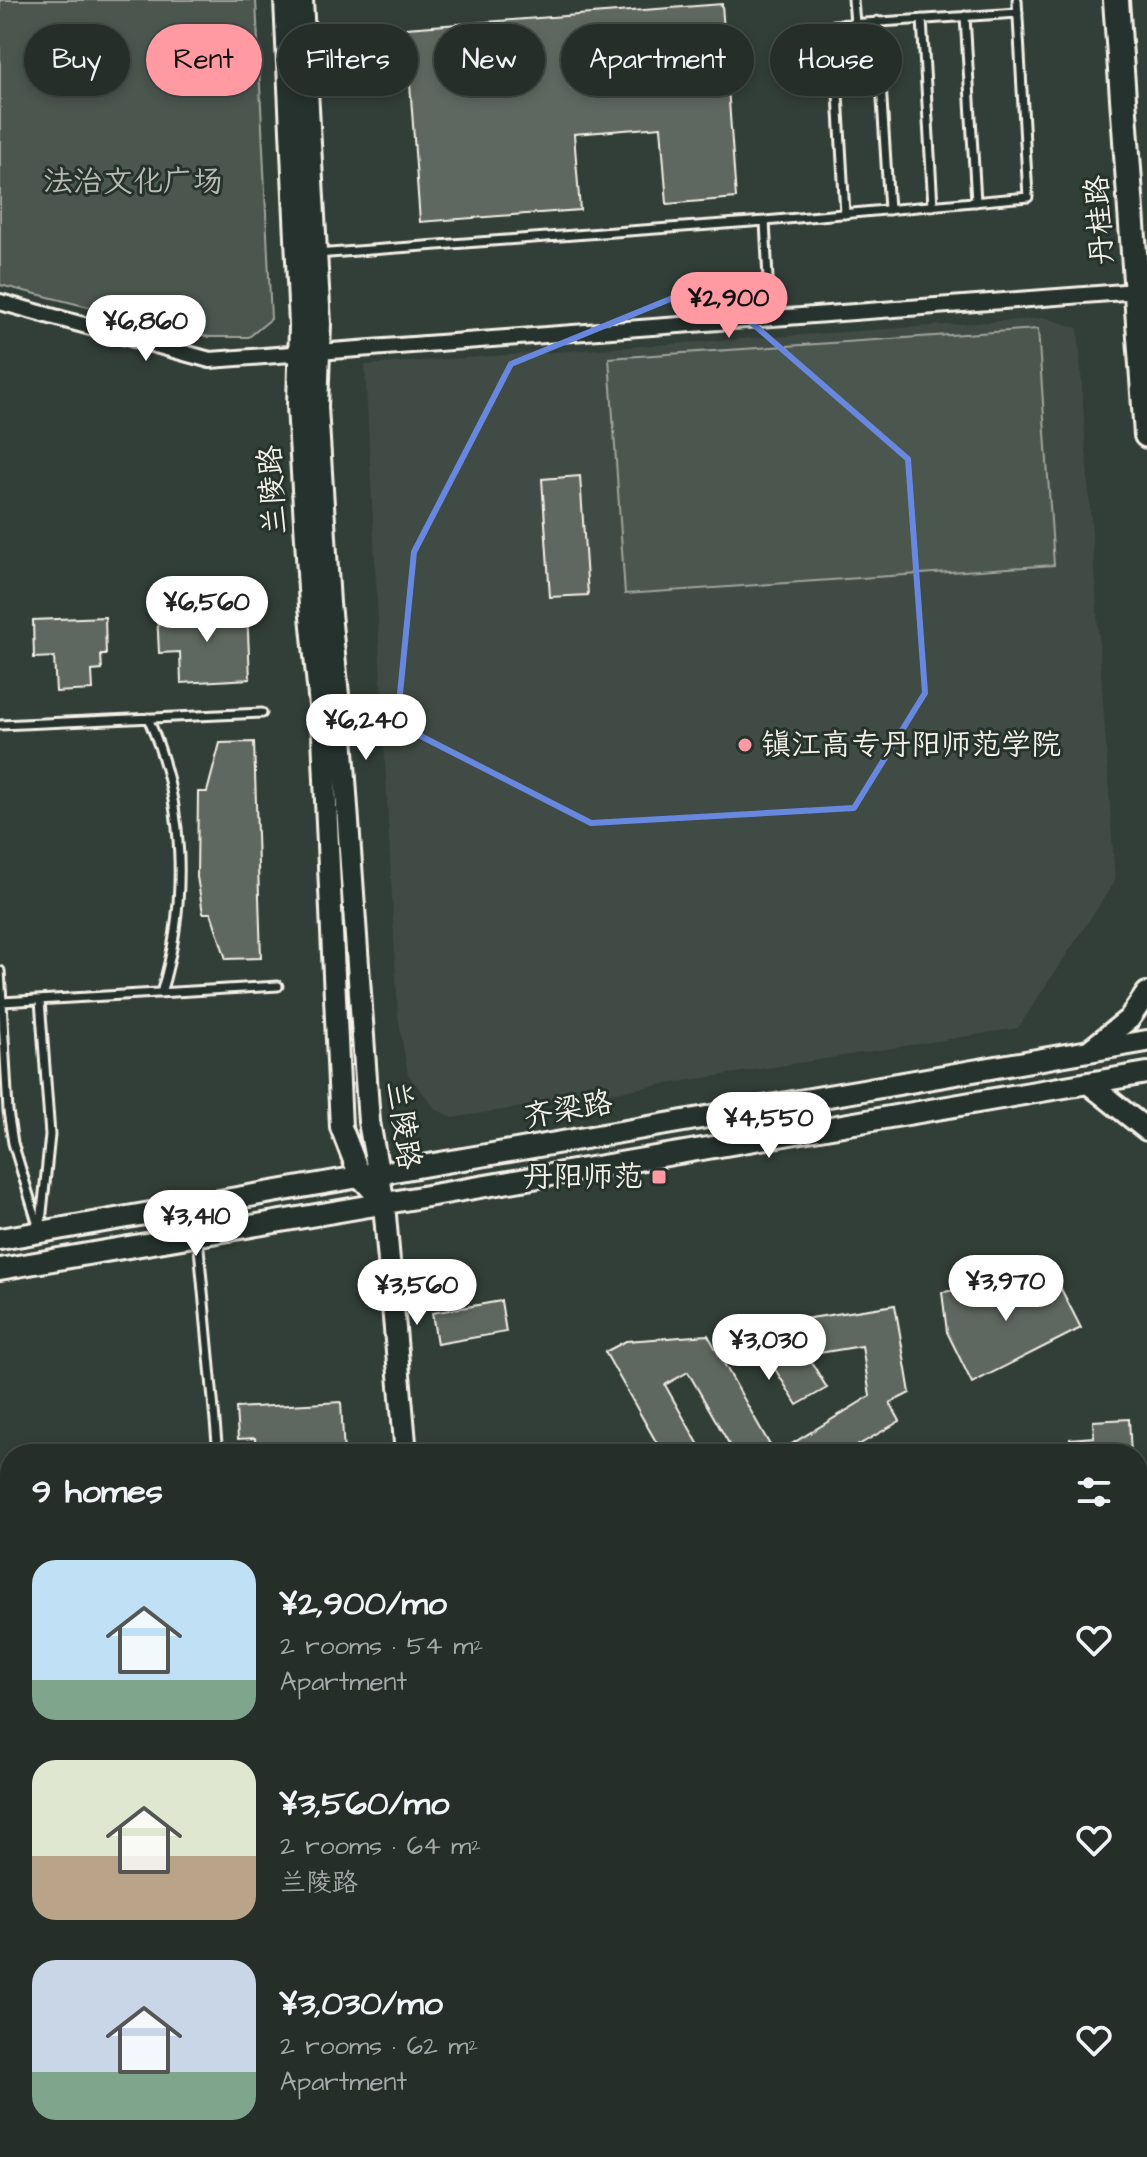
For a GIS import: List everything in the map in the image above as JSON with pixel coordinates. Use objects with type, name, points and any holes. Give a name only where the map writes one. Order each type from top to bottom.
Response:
[{"type":"main road","name":"丹桂路","points":[[1116,0],[1147,435]]},
{"type":"street","name":"兰陵路","points":[[285,0],[309,353],[317,407],[329,603],[342,736],[369,1122],[369,1175]]},
{"type":"street","name":"兰陵路","points":[[302,0],[320,324],[309,353],[298,406],[310,606],[323,736],[341,1127],[384,1204],[405,1444]]},
{"type":"street","points":[[0,302],[210,360],[1137,291]]},
{"type":"street","points":[[1087,1052],[1129,1019],[1147,993]]},
{"type":"street","name":"齐梁路","points":[[0,1239],[1147,1041]]},
{"type":"street","name":"齐梁路","points":[[0,1269],[1147,1073]]},
{"type":"street","points":[[1088,1083],[1147,1130]]},
{"type":"lane","points":[[853,0],[855,23]]},
{"type":"lane","points":[[316,254],[765,221],[1028,197],[1017,0]]},
{"type":"lane","points":[[845,214],[834,25],[1018,13]]},
{"type":"lane","points":[[965,16],[976,202]]},
{"type":"lane","points":[[922,19],[933,206]]},
{"type":"lane","points":[[877,21],[889,210]]},
{"type":"lane","points":[[765,221],[770,318]]},
{"type":"lane","points":[[0,725],[262,713]]},
{"type":"lane","points":[[148,718],[161,747],[171,786],[179,878],[172,956],[161,993]]},
{"type":"lane","points":[[0,971],[8,1111],[13,1143],[40,1232]]},
{"type":"lane","points":[[2,1002],[278,986]]},
{"type":"lane","points":[[40,1000],[50,1135],[40,1232]]},
{"type":"lane","points":[[198,1235],[217,1444]]},
{"type":"highlighted area","points":[[707,284],[908,459],[925,693],[854,808],[591,823],[397,724],[414,552],[511,364]]},
{"type":"shaded area","name":"镇江高专丹阳师范学院","points":[[1046,318],[1078,328],[1115,881],[1018,1028],[452,1118],[436,1109],[408,1075],[398,1016],[365,365]]},
{"type":"green space","name":"法治文化广场","points":[[0,0],[256,0],[257,24],[146,24],[146,96],[261,96],[271,319],[249,337],[209,337],[0,285]]},
{"type":"green space","points":[[1038,329],[1054,565],[625,594],[609,358]]},
{"type":"building","points":[[722,4],[723,24],[561,24],[561,96],[729,96],[736,198],[667,204],[661,127],[574,134],[580,210],[420,222],[411,96],[418,96],[418,27],[434,26],[434,96],[545,96],[545,24],[459,24]]},
{"type":"building","points":[[580,476],[588,595],[550,597],[542,479]]},
{"type":"building","points":[[247,609],[250,679],[181,683],[180,652],[159,653],[157,613]]},
{"type":"building","points":[[105,617],[106,655],[101,655],[102,670],[92,671],[93,690],[56,692],[54,657],[34,658],[33,620]]},
{"type":"building","points":[[254,742],[261,958],[226,959],[211,913],[203,913],[197,877],[198,792],[207,792],[220,743]]},
{"type":"building","points":[[1055,1277],[1081,1328],[972,1383],[947,1332],[942,1292]]},
{"type":"building","points":[[501,1301],[506,1332],[437,1344],[432,1313]]},
{"type":"building","points":[[895,1305],[910,1393],[890,1403],[900,1421],[860,1444],[791,1444],[870,1396],[862,1346],[807,1355],[827,1388],[797,1405],[761,1346],[758,1326]]},
{"type":"building","points":[[708,1335],[769,1444],[729,1444],[688,1372],[665,1385],[698,1444],[657,1444],[605,1352],[626,1341]]},
{"type":"building","points":[[341,1402],[343,1444],[255,1444],[255,1438],[238,1439],[236,1408]]},
{"type":"building","points":[[1129,1419],[1130,1444],[1070,1444],[1070,1439],[1094,1437],[1093,1421]]},
{"type":"place","name":"镇江高专丹阳师范学院","points":[[745,745]]},
{"type":"place","name":"丹阳师范","points":[[659,1177]]}]
